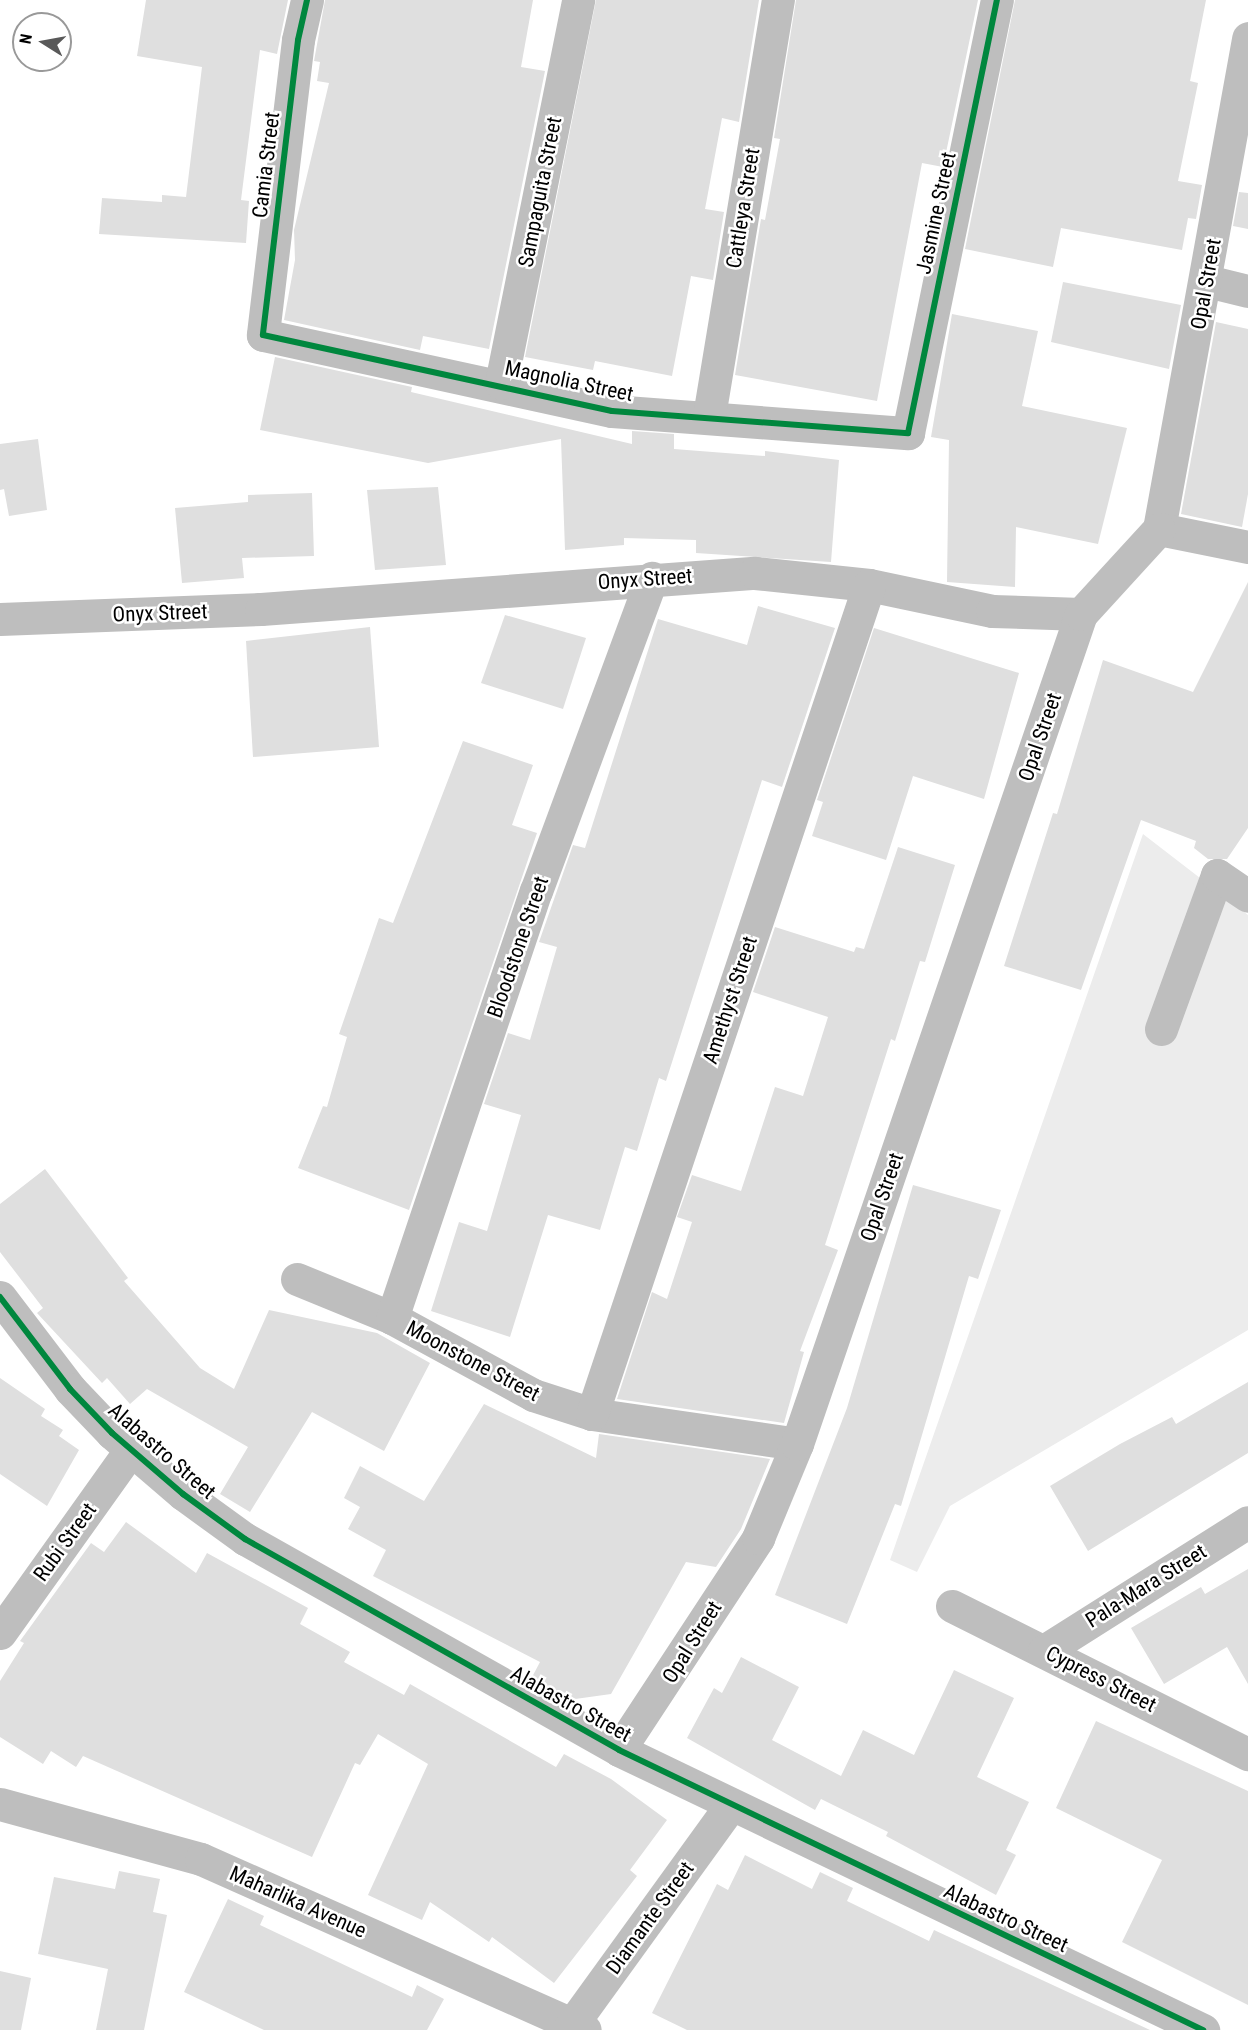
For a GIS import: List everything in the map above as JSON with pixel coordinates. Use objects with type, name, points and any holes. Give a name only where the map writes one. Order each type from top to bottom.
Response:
[{"type":"street","name":"Camia Street","points":[[263,335],[298,40],[307,0]]},
{"type":"street","name":"Sampaguita Street","points":[[501,384],[578,0]]},
{"type":"street","name":"Cattleya Street","points":[[709,416],[778,0]]},
{"type":"street","name":"Jasmine Street","points":[[908,433],[997,0]]},
{"type":"street","name":"Opal Street","points":[[1159,529],[1208,281],[1248,38]]},
{"type":"street","points":[[1208,281],[1248,291]]},
{"type":"street","name":"Magnolia Street","points":[[263,335],[501,384],[612,411],[709,416],[908,433]]},
{"type":"street","points":[[1081,614],[1159,529],[1248,547]]},
{"type":"street","name":"Onyx Street","points":[[0,619],[261,609],[652,578],[755,573],[868,585],[992,611],[1081,614]]},
{"type":"street","name":"Bloodstone Street","points":[[392,1318],[536,891],[652,578]]},
{"type":"street","name":"Amethyst Street","points":[[592,1414],[868,585]]},
{"type":"street","name":"Opal Street","points":[[619,1750],[758,1538],[797,1444],[1081,614]]},
{"type":"street","points":[[1161,1029],[1217,875],[1248,896]]},
{"type":"street","name":"Moonstone Street","points":[[297,1279],[392,1318],[533,1395],[592,1414],[797,1444]]},
{"type":"street","name":"Alabastro Street","points":[[0,1297],[70,1389],[130,1451],[245,1539],[619,1750],[730,1806],[1203,2030]]},
{"type":"street","name":"Rubi Street","points":[[0,1633],[130,1451]]},
{"type":"street","name":"Pala-Mara Street","points":[[1044,1651],[1248,1522]]},
{"type":"street","name":"Cypress Street","points":[[952,1606],[1248,1754]]},
{"type":"street","name":"Maharlika Avenue","points":[[0,1804],[201,1859],[575,2028]]},
{"type":"street","name":"Diamante Street","points":[[575,2028],[730,1806]]},
{"type":"shaded area","points":[[1143,834],[1248,915],[1248,1330],[950,1506],[917,1572],[890,1560]]},
{"type":"building","points":[[146,0],[288,0],[277,54],[260,50],[241,200],[249,201],[246,243],[99,234],[102,198],[162,202],[162,195],[186,197],[202,67],[137,56]]},
{"type":"building","points":[[325,0],[533,0],[521,67],[545,71],[489,349],[423,336],[420,350],[284,320],[295,260],[294,230],[329,83],[317,81],[320,62],[314,61]]},
{"type":"building","points":[[596,0],[759,0],[739,122],[722,118],[705,209],[724,212],[713,280],[691,276],[672,376],[595,361],[593,370],[525,357]]},
{"type":"building","points":[[796,0],[978,0],[943,167],[922,163],[877,401],[735,375],[761,219],[765,220],[780,139],[774,138]]},
{"type":"building","points":[[1015,0],[1206,0],[1190,81],[1198,83],[1178,181],[1202,185],[1196,219],[1188,218],[1182,250],[1061,228],[1053,267],[965,249]]},
{"type":"building","points":[[1239,192],[1248,193],[1248,229],[1233,226]]},
{"type":"building","points":[[1063,282],[1181,305],[1169,369],[1051,342]]},
{"type":"building","points":[[952,314],[1038,331],[1022,406],[1127,428],[1098,544],[1016,527],[1015,587],[947,582],[949,440],[931,437]]},
{"type":"building","points":[[1216,322],[1248,329],[1248,494],[1242,527],[1181,514]]},
{"type":"building","points":[[275,357],[412,387],[411,392],[632,444],[632,431],[674,434],[674,449],[765,456],[765,451],[839,460],[831,562],[696,553],[696,540],[624,538],[624,545],[565,550],[561,439],[428,463],[260,430]]},
{"type":"building","points":[[38,439],[47,510],[9,516],[4,489],[0,490],[0,444]]},
{"type":"building","points":[[438,487],[446,565],[375,570],[367,490]]},
{"type":"building","points":[[312,493],[314,556],[242,558],[244,578],[182,583],[175,508],[248,502],[248,495]]},
{"type":"building","points":[[1248,582],[1248,828],[1227,859],[1208,859],[1194,848],[1196,841],[1141,820],[1081,990],[1004,966],[1053,813],[1057,814],[1103,660],[1193,692]]},
{"type":"building","points":[[758,606],[835,628],[782,787],[762,780],[666,1081],[659,1078],[637,1151],[625,1147],[600,1230],[548,1215],[510,1337],[431,1311],[459,1222],[487,1231],[521,1115],[484,1104],[508,1033],[530,1040],[557,947],[539,942],[573,845],[585,848],[658,619],[747,645]]},
{"type":"building","points":[[505,615],[586,638],[563,709],[481,683]]},
{"type":"building","points":[[370,627],[379,747],[253,757],[246,641]]},
{"type":"building","points":[[874,628],[1019,673],[984,799],[913,776],[886,860],[812,836],[823,802],[817,800]]},
{"type":"building","points":[[463,741],[533,765],[512,825],[537,833],[409,1210],[298,1168],[323,1106],[327,1107],[347,1037],[339,1034],[379,918],[393,923]]},
{"type":"building","points":[[898,847],[955,865],[925,962],[920,961],[895,1041],[891,1039],[825,1245],[838,1250],[800,1351],[804,1352],[784,1423],[617,1399],[652,1292],[667,1299],[692,1222],[677,1217],[692,1175],[741,1191],[775,1087],[803,1096],[828,1017],[753,992],[775,927],[854,952],[856,947],[864,949]]},
{"type":"building","points":[[45,1169],[128,1278],[124,1281],[200,1368],[234,1389],[269,1310],[377,1333],[430,1363],[384,1451],[312,1412],[250,1512],[220,1494],[248,1447],[147,1389],[130,1404],[107,1378],[102,1383],[37,1313],[43,1308],[0,1252],[0,1204]]},
{"type":"building","points":[[913,1185],[1001,1210],[978,1279],[969,1276],[901,1506],[895,1504],[847,1624],[775,1595],[847,1408]]},
{"type":"building","points":[[0,1378],[45,1409],[41,1416],[63,1430],[59,1436],[79,1450],[47,1506],[0,1474]]},
{"type":"building","points":[[1248,1382],[1248,1453],[1088,1551],[1050,1486],[1120,1444],[1172,1417],[1176,1424]]},
{"type":"building","points":[[484,1404],[596,1458],[599,1434],[770,1459],[741,1529],[716,1567],[686,1562],[611,1694],[568,1700],[531,1679],[540,1662],[373,1576],[386,1550],[348,1529],[360,1507],[344,1498],[360,1466],[424,1501]]},
{"type":"building","points":[[126,1522],[196,1573],[207,1553],[308,1608],[300,1624],[350,1652],[344,1662],[404,1695],[410,1684],[556,1767],[564,1754],[611,1779],[667,1820],[630,1870],[637,1876],[554,1983],[492,1937],[489,1942],[430,1902],[422,1920],[368,1895],[428,1764],[378,1734],[360,1765],[355,1763],[312,1857],[83,1756],[76,1767],[51,1751],[43,1764],[0,1737],[0,1681],[24,1643],[20,1641],[91,1543],[104,1552]]},
{"type":"building","points":[[1248,1569],[1248,1684],[1227,1647],[1164,1684],[1131,1628],[1201,1587],[1205,1594]]},
{"type":"building","points":[[741,1657],[799,1687],[772,1740],[841,1776],[863,1730],[914,1755],[954,1670],[1014,1698],[977,1777],[1029,1802],[1006,1850],[1016,1855],[996,1895],[886,1836],[888,1832],[821,1799],[815,1810],[687,1738],[714,1688],[722,1693]]},
{"type":"building","points":[[1096,1721],[1248,1791],[1248,2005],[1122,1942],[1162,1860],[1056,1808]]},
{"type":"building","points":[[745,1855],[812,1889],[820,1872],[853,1888],[847,1901],[929,1941],[934,1930],[1150,2030],[687,2030],[652,2013],[717,1884],[728,1890]]},
{"type":"building","points":[[119,1871],[160,1879],[153,1912],[167,1915],[144,2030],[96,2030],[108,1969],[38,1954],[54,1877],[115,1889]]},
{"type":"building","points":[[228,1899],[264,1916],[260,1925],[412,1997],[417,1985],[444,1999],[427,2030],[264,2030],[184,1992]]},
{"type":"building","points":[[0,1971],[31,1978],[21,2030],[0,2030]]},
{"type":"cycle path","points":[[307,0],[298,40],[263,335],[612,411],[908,433],[997,0]]},
{"type":"cycle path","points":[[0,1297],[70,1389],[112,1433],[183,1494],[245,1539],[619,1750],[1203,2030]]}]
